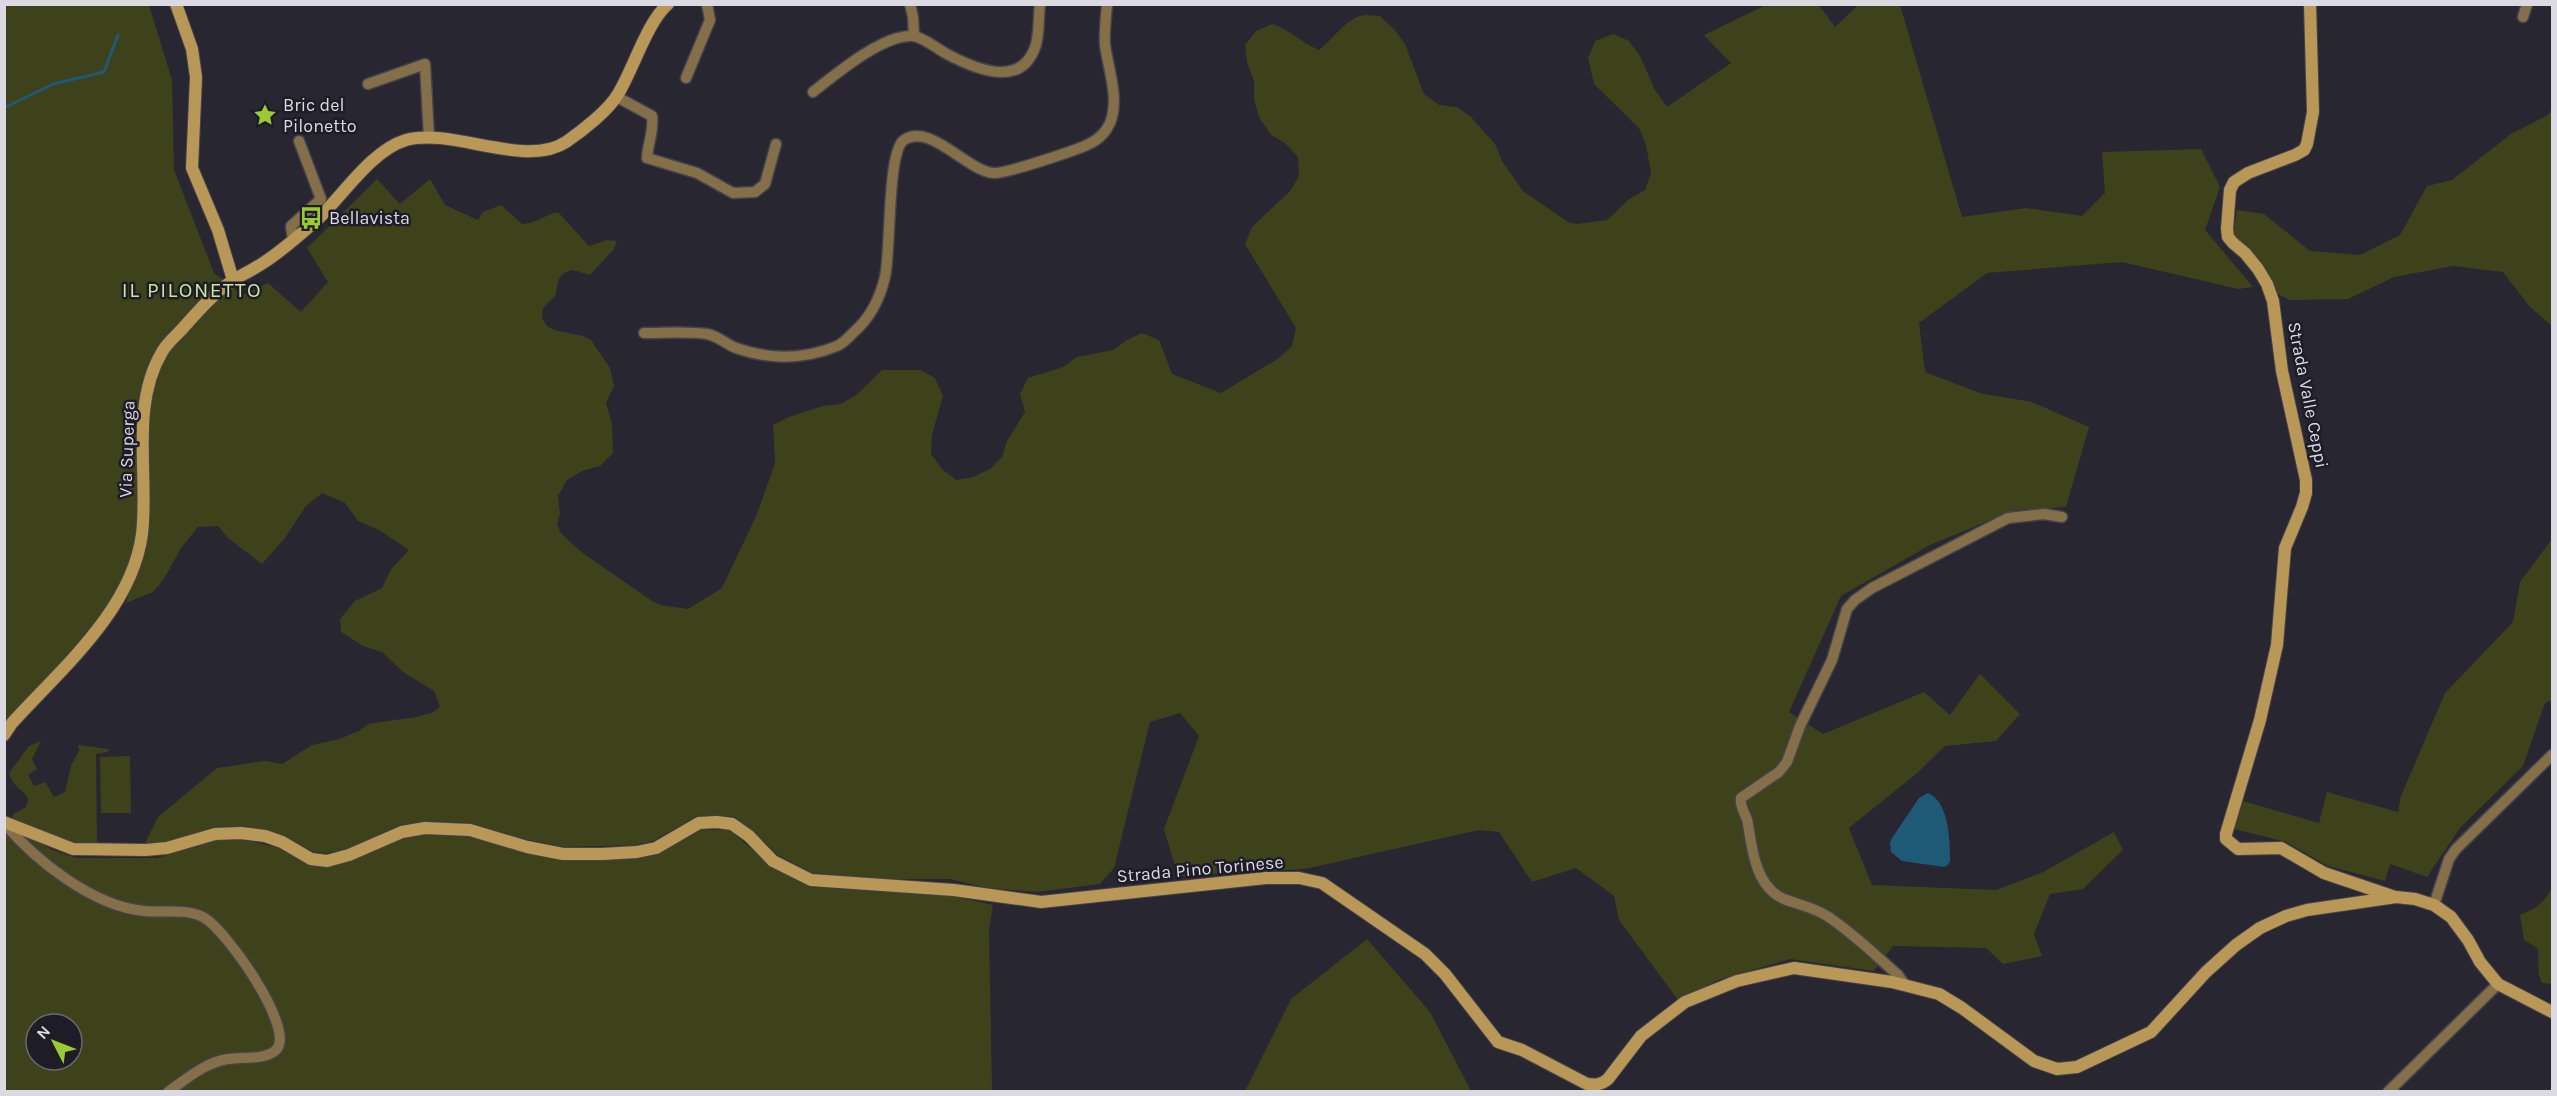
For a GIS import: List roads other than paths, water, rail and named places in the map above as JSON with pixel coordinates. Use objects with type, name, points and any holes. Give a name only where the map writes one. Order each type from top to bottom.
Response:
[{"type":"street","points":[[176,4],[192,49],[196,78],[192,168],[218,230],[233,280]]},
{"type":"street","name":"Via Superga","points":[[4,735],[12,723],[104,620],[125,589],[135,566],[142,534],[145,410],[149,385],[162,351],[207,302],[233,280],[265,262],[317,219],[374,160],[390,148],[406,140],[429,137],[532,151],[564,144],[617,97],[656,19],[668,4]]},
{"type":"street","points":[[686,78],[710,20],[707,4]]},
{"type":"street","points":[[910,4],[914,17],[914,36]]},
{"type":"street","points":[[813,92],[872,50],[899,38],[914,36],[970,66],[1009,72],[1025,63],[1035,50],[1040,4]]},
{"type":"street","points":[[644,333],[709,334],[732,347],[774,357],[803,357],[840,345],[864,323],[876,303],[885,279],[895,153],[902,141],[914,136],[934,141],[993,173],[1090,143],[1106,131],[1112,116],[1112,94],[1105,42],[1107,4]]},
{"type":"street","name":"Strada Valle Ceppi","points":[[2310,4],[2313,112],[2307,144],[2304,150],[2295,155],[2242,176],[2234,182],[2230,190],[2228,237],[2258,269],[2273,301],[2282,371],[2306,480],[2306,493],[2285,548],[2277,645],[2260,720],[2226,839],[2238,849],[2281,848],[2330,876],[2396,897]]},
{"type":"street","points":[[2523,17],[2527,4]]},
{"type":"street","points":[[368,84],[425,64],[429,137]]},
{"type":"street","points":[[617,97],[652,116],[654,131],[647,147],[647,158],[697,173],[733,193],[755,192],[765,184],[776,144]]},
{"type":"street","points":[[293,239],[291,226],[321,199],[299,141]]},
{"type":"street","points":[[1905,985],[1898,975],[1828,916],[1810,907],[1786,900],[1768,888],[1753,855],[1746,814],[1740,802],[1744,795],[1779,772],[1787,762],[1800,726],[1832,660],[1847,609],[1855,600],[1872,588],[1932,559],[2001,520],[2023,515],[2044,514],[2061,517]]},
{"type":"street","points":[[2434,905],[2449,859],[2456,849],[2553,755]]},
{"type":"street","points":[[4,822],[15,835],[59,873],[89,894],[143,911],[180,912],[202,916],[225,936],[250,969],[278,1025],[281,1038],[279,1047],[274,1052],[263,1055],[214,1062],[168,1092]]},
{"type":"street","name":"Strada Pino Torinese","points":[[4,822],[74,849],[167,848],[215,834],[241,832],[265,836],[282,842],[311,859],[327,861],[349,855],[402,832],[425,828],[470,830],[526,847],[563,854],[602,854],[637,852],[656,848],[699,823],[717,822],[732,824],[749,836],[774,861],[811,880],[954,890],[1041,902],[1266,878],[1299,878],[1322,883],[1425,954],[1445,974],[1498,1042],[1522,1050],[1595,1088],[1608,1079],[1641,1036],[1685,1002],[1737,981],[1794,968],[1905,985],[1939,994],[1962,1008],[2034,1061],[2057,1069],[2077,1067],[2151,1032],[2206,972],[2236,945],[2260,928],[2286,916],[2307,910],[2396,897],[2415,899],[2434,905],[2451,917],[2468,940],[2480,962],[2498,984],[2553,1012]]},
{"type":"street","points":[[2388,1092],[2498,984]]},
{"type":"water","points":[[1928,793],[1940,804],[1947,822],[1950,861],[1944,867],[1902,861],[1891,852],[1892,838],[1919,798]]},
{"type":"waterway","points":[[4,108],[53,84],[104,72],[118,35]]},
{"type":"place","name":"Bric del Pilonetto","points":[[265,115]]},
{"type":"place","name":"Bellavista","points":[[311,218]]},
{"type":"district","name":"IL PILONETTO","points":[[192,290]]}]
